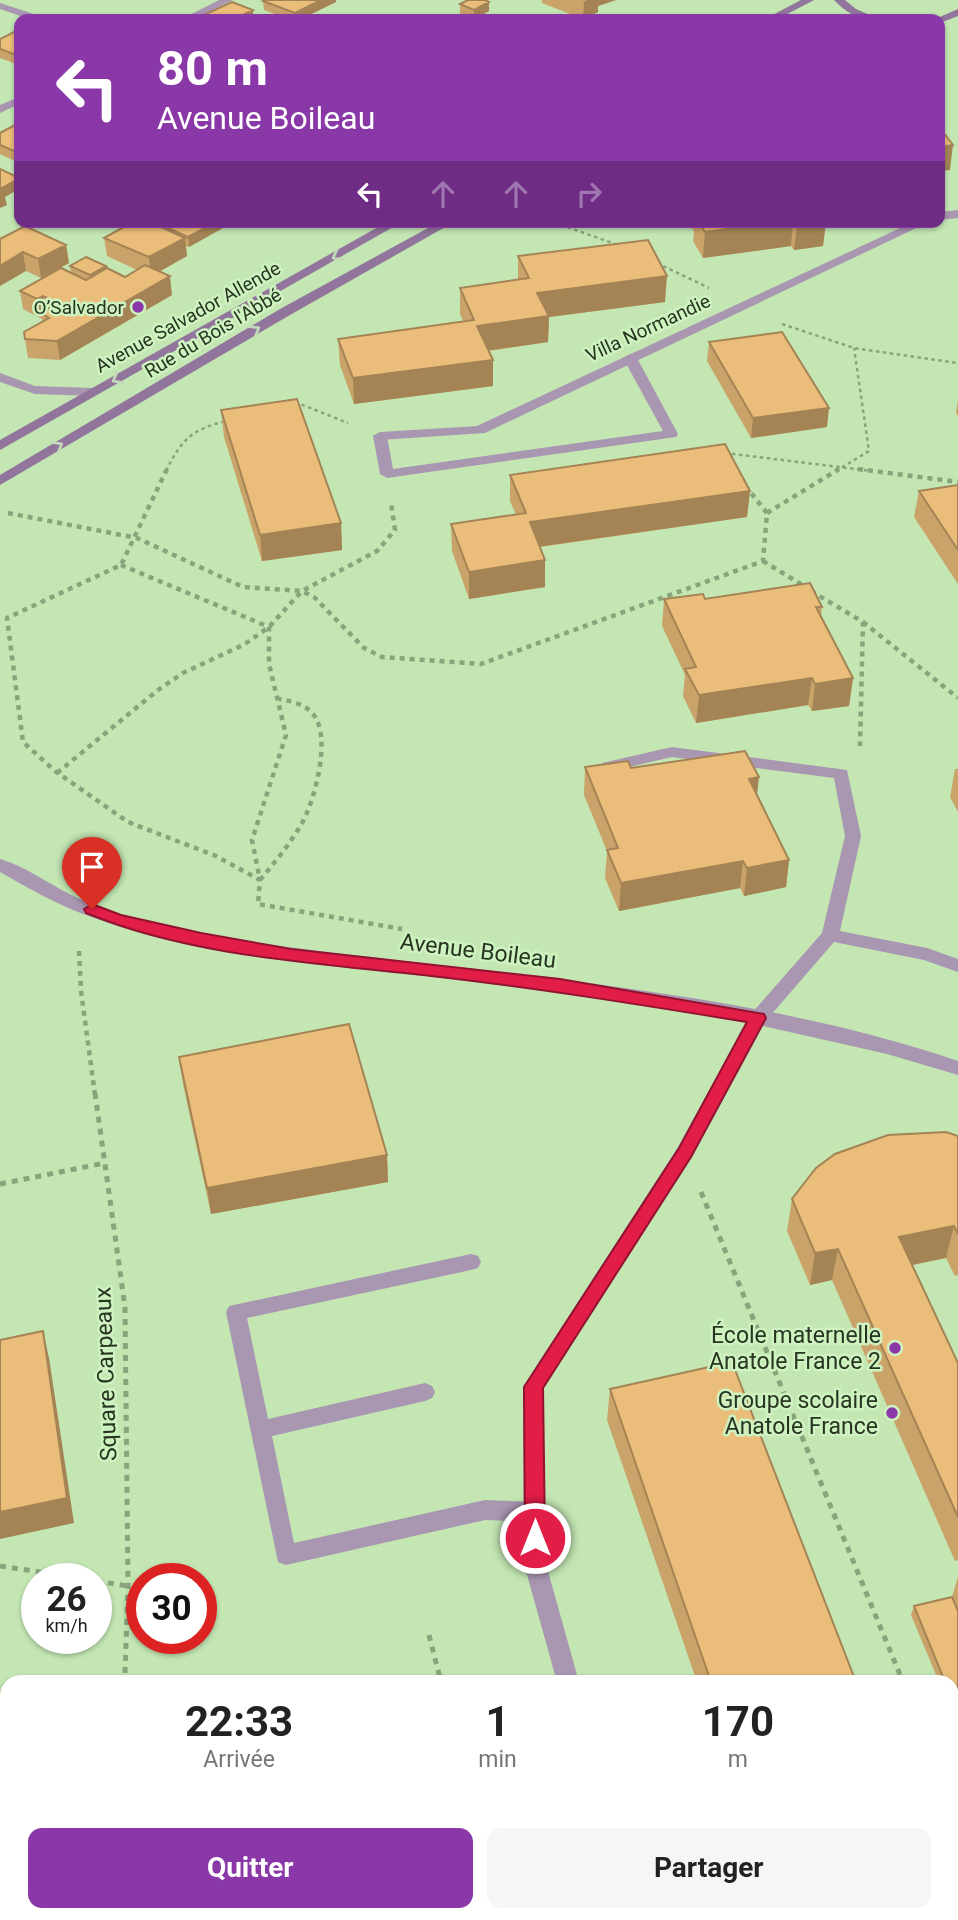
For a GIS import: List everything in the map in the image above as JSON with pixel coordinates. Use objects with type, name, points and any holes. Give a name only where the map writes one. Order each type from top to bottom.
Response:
[{"type":"main road","points":[[780,14],[809,0]]},
{"type":"main road","points":[[839,0],[857,14]]},
{"type":"main road","name":"Avenue Salvador Allende","points":[[0,446],[385,228]]},
{"type":"main road","name":"Rue du Bois l'Abbé","points":[[0,481],[285,312],[437,228]]},
{"type":"street","points":[[198,14],[229,0]]},
{"type":"street","points":[[0,6],[24,14]]},
{"type":"street","name":"Villa Normandie","points":[[380,436],[480,429],[910,228]]},
{"type":"street","points":[[380,436],[387,474],[671,434],[629,358]]},
{"type":"street","points":[[0,376],[18,388],[46,393],[93,393]]},
{"type":"street","points":[[566,1675],[535,1564],[533,1387],[685,1152],[758,1018],[830,934],[853,836],[841,774],[673,752],[590,771]]},
{"type":"street","name":"Avenue Boileau","points":[[0,865],[40,888],[118,920],[201,939],[291,954],[560,985],[758,1018],[919,1054],[958,1068]]},
{"type":"street","points":[[830,934],[927,954],[958,966]]},
{"type":"street","points":[[471,1262],[236,1312],[286,1555],[485,1510],[535,1512]]},
{"type":"street","points":[[260,1430],[425,1392]]},
{"type":"path","points":[[571,228],[626,249]]},
{"type":"path","points":[[649,259],[706,286],[734,308],[854,348],[958,363]]},
{"type":"path","points":[[768,513],[869,451],[854,348]]},
{"type":"path","points":[[294,402],[380,436]]},
{"type":"path","points":[[227,421],[200,428],[179,445],[137,538],[121,565],[7,618],[23,742],[57,773],[128,822],[216,856],[260,880]]},
{"type":"path","points":[[725,462],[717,452],[958,482]]},
{"type":"path","points":[[57,773],[183,673],[244,644],[269,627],[302,591],[335,576],[377,551],[395,530],[387,474]]},
{"type":"path","points":[[742,483],[768,513],[763,561]]},
{"type":"path","points":[[0,511],[137,538],[243,587],[302,591],[314,597],[364,648],[382,657],[481,664],[763,561]]},
{"type":"path","points":[[763,561],[863,622],[958,698]]},
{"type":"path","points":[[121,565],[269,627]]},
{"type":"path","points":[[841,774],[860,755],[863,622]]},
{"type":"path","points":[[269,627],[269,664],[286,735],[252,840],[260,880],[258,904],[402,929]]},
{"type":"path","points":[[260,880],[278,859],[307,812],[318,766],[322,732],[316,717],[295,701],[279,699]]},
{"type":"path","name":"Square Carpeaux","points":[[79,951],[81,991],[125,1307],[128,1563]]},
{"type":"path","points":[[685,1152],[900,1675]]},
{"type":"path","points":[[0,1184],[105,1163]]},
{"type":"path","points":[[0,1566],[21,1569]]},
{"type":"path","points":[[429,1634],[438,1675]]},
{"type":"path","name":"Square Carpeaux","points":[[125,1673],[126,1644]]},
{"type":"building","points":[[321,0],[295,13],[263,1]]},
{"type":"building","points":[[468,0],[489,2],[474,10],[460,4]]},
{"type":"building","points":[[232,2],[253,10],[245,14],[206,14]]},
{"type":"building","points":[[14,32],[14,54],[0,49],[0,39]]},
{"type":"building","points":[[14,126],[14,151],[0,145],[0,133]]},
{"type":"building","points":[[945,135],[953,145],[945,146]]},
{"type":"building","points":[[0,169],[14,176],[14,182],[0,189]]},
{"type":"building","points":[[21,228],[29,228],[66,245],[38,259],[23,252],[0,266],[0,239]]},
{"type":"building","points":[[122,228],[163,228],[185,238],[149,257],[104,238]]},
{"type":"building","points":[[168,228],[205,228],[188,237]]},
{"type":"building","points":[[703,228],[735,228],[705,232]]},
{"type":"building","points":[[648,240],[667,276],[537,293],[549,316],[477,326],[493,360],[353,378],[338,339],[474,320],[460,288],[529,278],[518,256]]},
{"type":"building","points":[[86,257],[106,266],[90,275],[70,266]]},
{"type":"building","points":[[145,265],[170,276],[57,341],[25,339],[24,332],[49,318],[41,313],[58,303],[43,296],[37,299],[20,291],[61,268],[86,280],[107,268],[125,277]]},
{"type":"building","points":[[44,304],[51,308],[45,311],[38,308]]},
{"type":"building","points":[[782,332],[829,408],[753,418],[709,342]]},
{"type":"building","points":[[297,399],[341,523],[260,535],[221,410]]},
{"type":"building","points":[[725,444],[750,491],[530,522],[545,560],[469,572],[451,524],[526,513],[510,475]]},
{"type":"building","points":[[958,485],[958,550],[919,491]]},
{"type":"building","points":[[810,583],[822,607],[816,607],[853,678],[815,684],[812,678],[699,695],[685,669],[696,667],[664,599],[703,594],[705,599]]},
{"type":"building","points":[[745,751],[759,777],[749,779],[789,860],[747,868],[743,861],[621,883],[607,850],[618,848],[585,767],[628,761],[631,768]]},
{"type":"building","points":[[349,1024],[387,1155],[207,1188],[179,1057]]},
{"type":"building","name":"École maternelle Anatole France 2","points":[[946,1132],[958,1136],[958,1234],[954,1226],[899,1237],[958,1363],[958,1517],[838,1249],[815,1253],[792,1199],[816,1168],[835,1154],[888,1135]]},
{"type":"building","points":[[43,1331],[67,1498],[0,1512],[0,1340]]},
{"type":"building","points":[[732,1362],[853,1675],[709,1675],[610,1389]]},
{"type":"building","points":[[952,1597],[958,1611],[958,1675],[942,1675],[914,1606]]},
{"type":"place","name":"O’Salvador","points":[[138,307]]},
{"type":"place","name":"École maternelle Anatole France 2","points":[[895,1348]]},
{"type":"place","name":"Groupe scolaire Anatole France","points":[[892,1413]]},
{"type":"route","points":[[92,909],[118,920],[201,939],[291,954],[560,985],[758,1018],[685,1152],[533,1387],[535,1538]]}]
